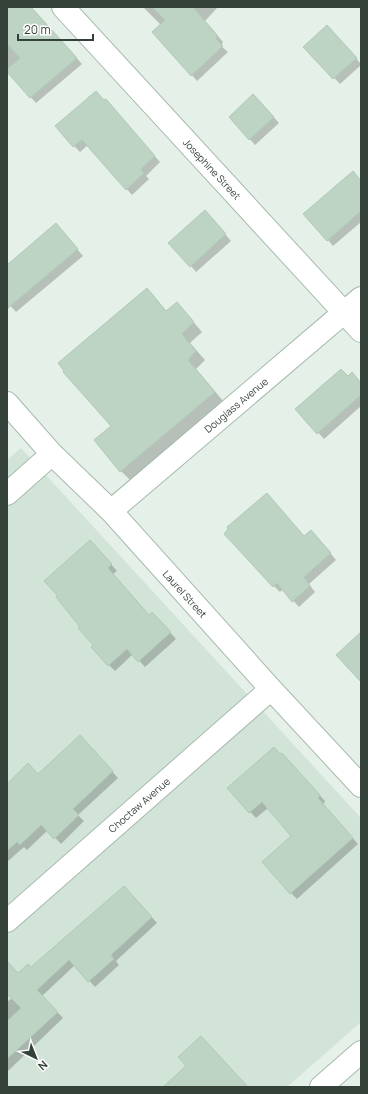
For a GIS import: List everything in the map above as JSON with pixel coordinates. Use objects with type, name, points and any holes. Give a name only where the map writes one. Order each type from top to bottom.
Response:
[{"type":"street","name":"Josephine Street","points":[[64,7],[361,331]]},
{"type":"street","name":"Douglass Avenue","points":[[111,511],[361,298]]},
{"type":"street","name":"Laurel Street","points":[[7,403],[52,454],[111,511],[271,689],[361,786]]},
{"type":"street","points":[[7,494],[52,454]]},
{"type":"street","name":"Choctaw Avenue","points":[[7,921],[271,689]]},
{"type":"street","points":[[321,1087],[361,1052]]},
{"type":"shaded area","points":[[21,448],[361,818],[361,1022],[287,1087],[7,1087],[7,460]]},
{"type":"building","points":[[7,7],[31,7],[77,58],[30,98],[7,72],[7,69],[20,58],[7,44]]},
{"type":"building","points":[[152,7],[193,7],[217,35],[216,39],[223,46],[191,76],[152,32],[165,20]]},
{"type":"building","points":[[327,25],[357,58],[333,79],[303,47]]},
{"type":"building","points":[[96,91],[104,100],[106,99],[155,156],[141,169],[144,173],[126,190],[82,140],[73,147],[55,126]]},
{"type":"building","points":[[253,94],[274,117],[249,140],[229,117]]},
{"type":"building","points":[[353,171],[361,181],[361,211],[327,241],[303,214]]},
{"type":"building","points":[[205,210],[226,234],[190,267],[168,243]]},
{"type":"building","points":[[56,223],[78,249],[7,309],[7,265]]},
{"type":"building","points":[[147,288],[166,311],[177,302],[194,322],[182,334],[196,351],[188,360],[215,392],[120,472],[94,440],[111,426],[63,372],[64,371],[58,363]]},
{"type":"building","points":[[341,369],[348,376],[352,372],[361,383],[361,395],[317,434],[295,409]]},
{"type":"building","points":[[267,493],[304,536],[311,530],[331,553],[304,577],[310,586],[292,602],[277,583],[273,587],[224,534],[228,529],[227,527]]},
{"type":"building","points":[[90,540],[112,564],[108,568],[149,615],[152,612],[171,632],[138,662],[127,649],[108,666],[91,647],[93,645],[78,628],[80,627],[56,597],[58,596],[44,581]]},
{"type":"building","points":[[361,632],[361,682],[336,655]]},
{"type":"building","points":[[80,735],[113,771],[73,809],[79,815],[54,839],[41,825],[20,845],[17,842],[7,851],[7,784],[28,763],[38,774]]},
{"type":"building","points":[[274,747],[280,754],[282,753],[320,795],[318,798],[353,838],[290,894],[262,862],[291,836],[262,802],[249,813],[227,788]]},
{"type":"building","points":[[124,886],[152,917],[111,955],[114,959],[88,982],[69,960],[37,990],[58,1012],[7,1059],[7,1021],[21,1008],[7,994],[7,961],[18,973],[28,964],[31,967]]},
{"type":"building","points":[[201,1036],[248,1087],[163,1087],[186,1066],[178,1057]]}]
